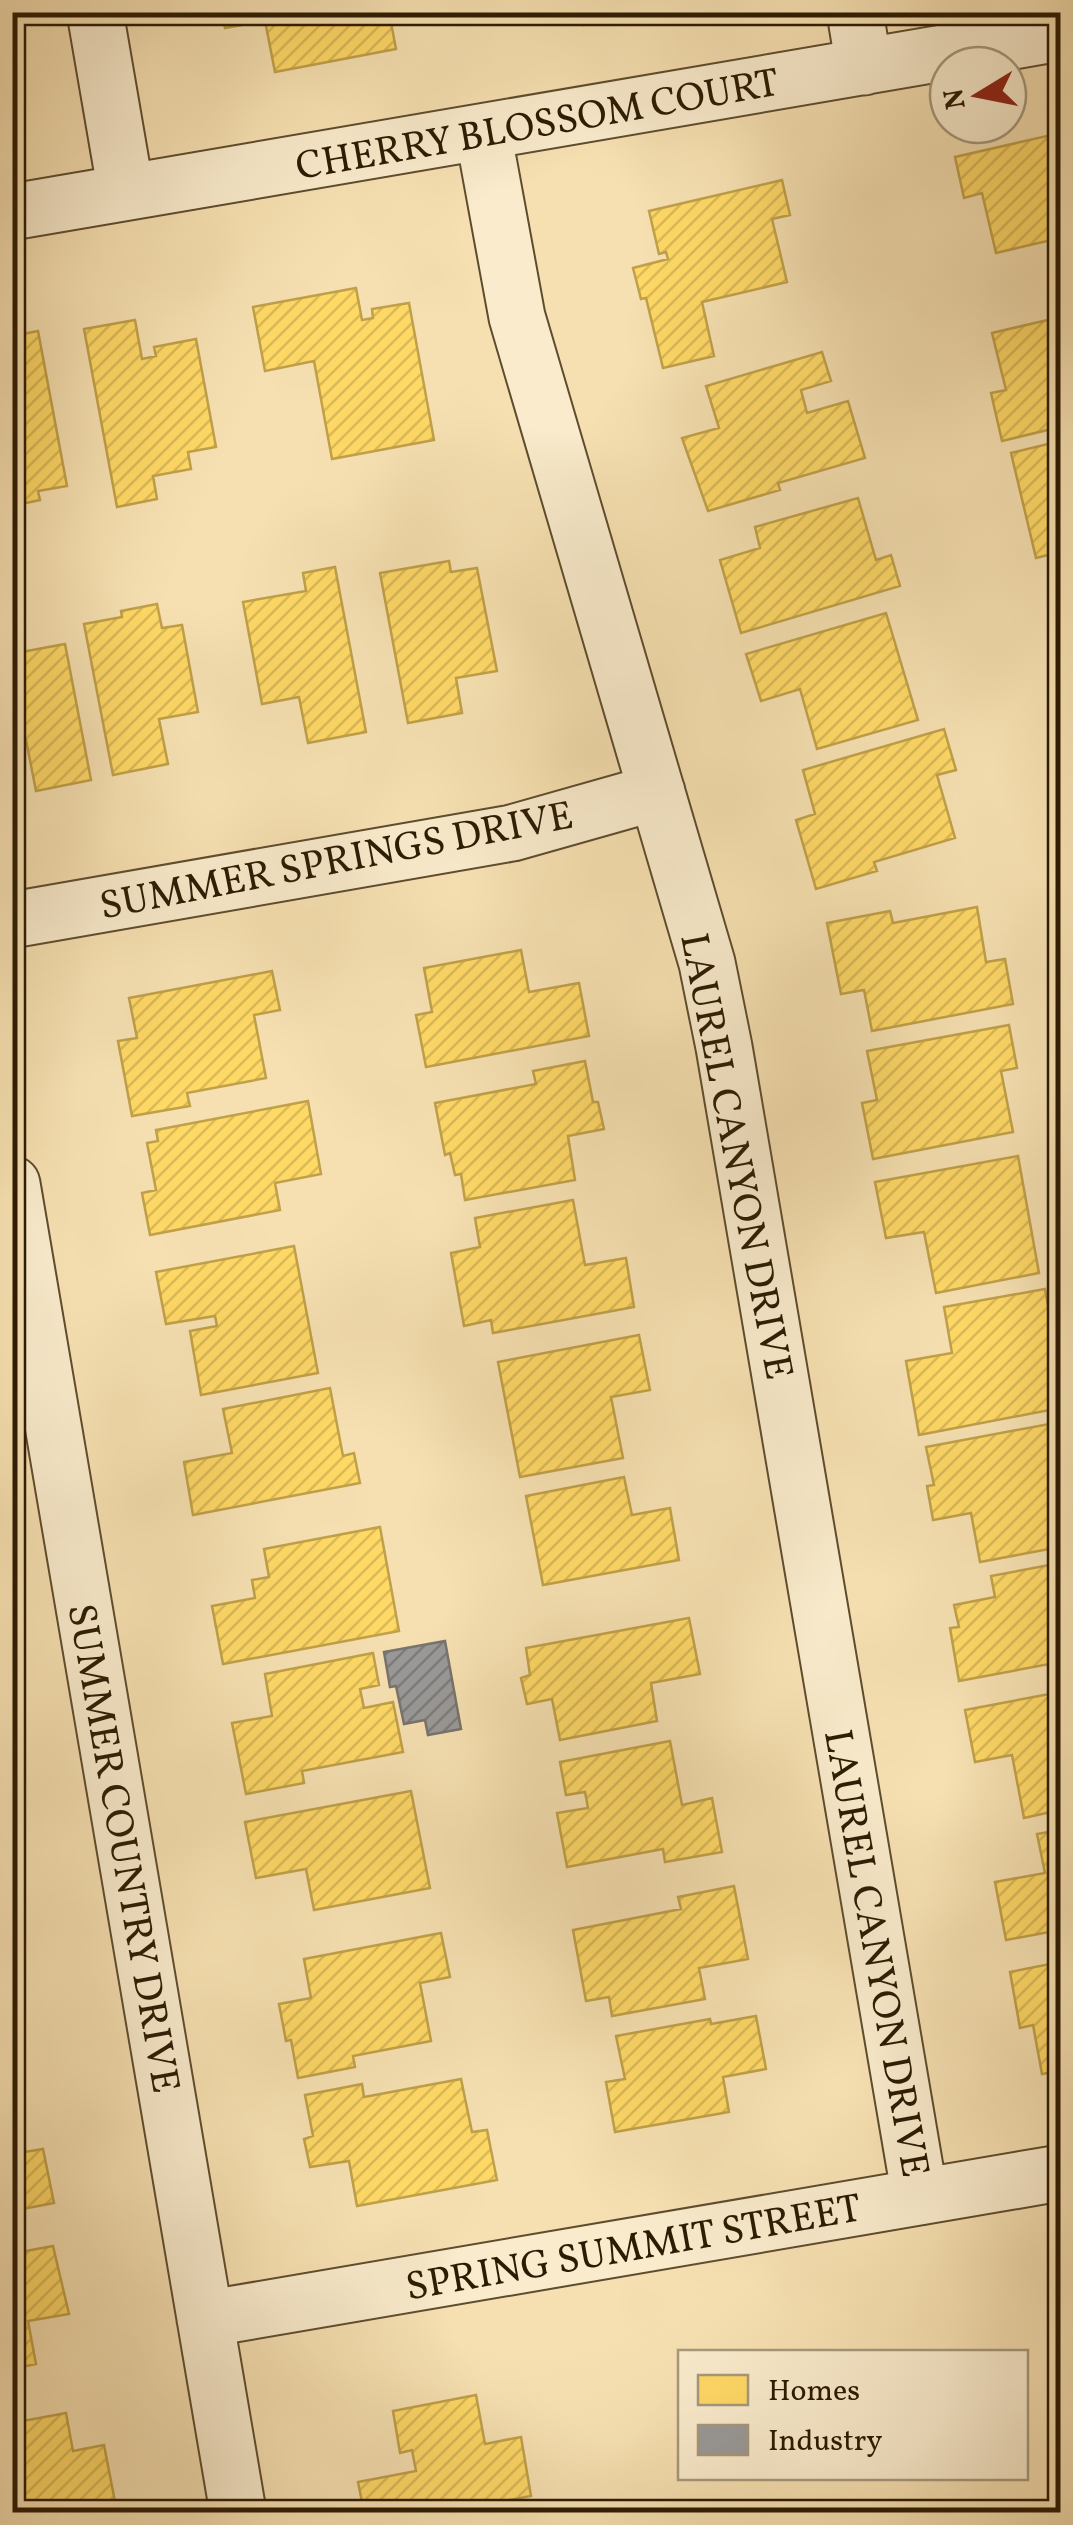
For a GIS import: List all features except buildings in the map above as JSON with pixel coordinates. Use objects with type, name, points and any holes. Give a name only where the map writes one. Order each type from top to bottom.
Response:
[{"type":"street","points":[[95,12],[126,192]]},
{"type":"street","points":[[855,12],[864,67]]},
{"type":"street","name":"CHERRY BLOSSOM COURT","points":[[12,212],[1060,33]]},
{"type":"street","name":"LAUREL CANYON DRIVE","points":[[483,132],[517,317],[707,963],[920,2197]]},
{"type":"street","name":"SUMMER SPRINGS DRIVE","points":[[12,920],[512,833],[657,792]]},
{"type":"street","name":"SUMMER COUNTRY DRIVE","points":[[12,1184],[238,2512]]},
{"type":"street","name":"SPRING SUMMIT STREET","points":[[205,2318],[1060,2173]]}]
